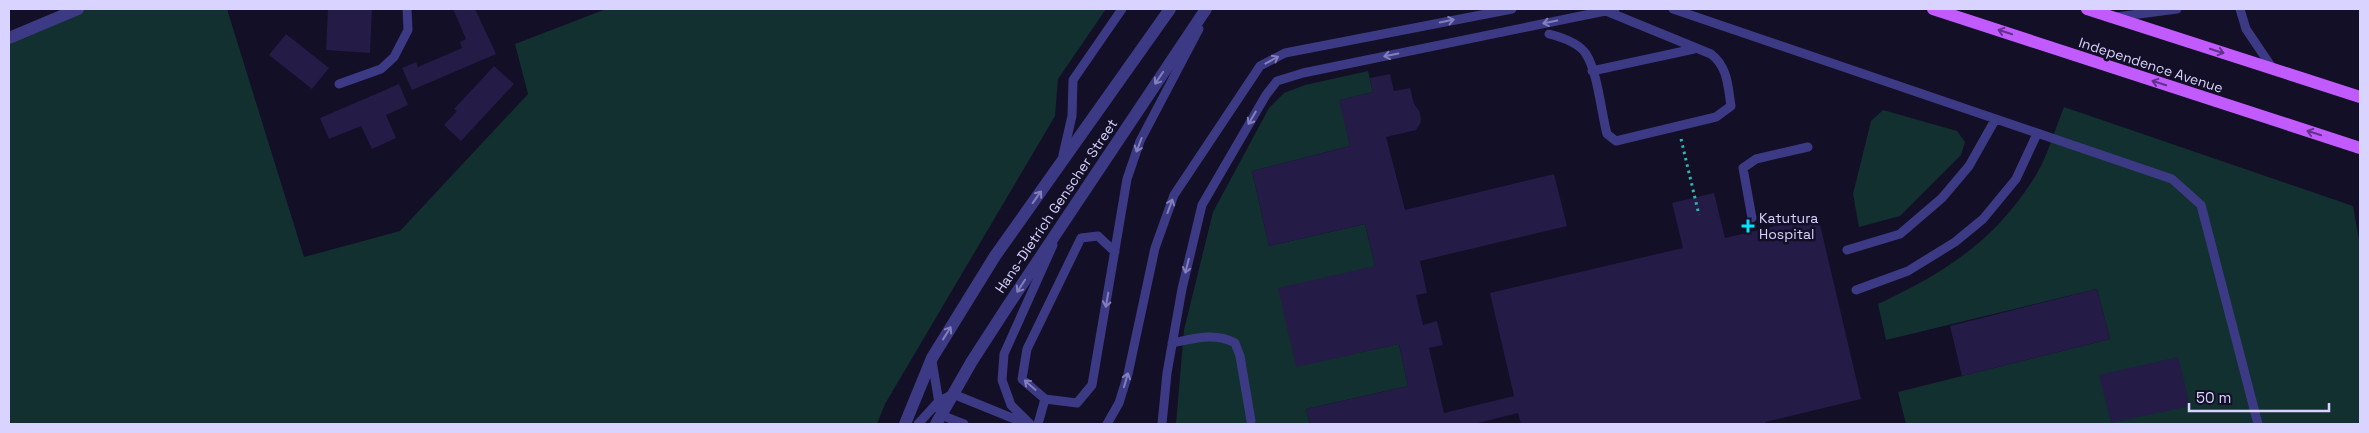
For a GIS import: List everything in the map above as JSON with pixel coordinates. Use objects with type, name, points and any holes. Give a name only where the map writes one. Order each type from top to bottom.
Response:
[{"type":"main road","name":"Independence Avenue","points":[[1933,9],[2360,148]]},
{"type":"main road","points":[[2087,9],[2360,97]]},
{"type":"street","points":[[9,38],[78,9]]},
{"type":"street","name":"Hans-Dietrich Genscher Street","points":[[905,424],[932,358],[995,256],[1170,9]]},
{"type":"street","name":"Hans-Dietrich Genscher Street","points":[[938,419],[1067,216],[1208,9]]},
{"type":"lane","points":[[339,84],[381,69],[394,56],[408,30],[407,9]]},
{"type":"lane","points":[[1060,165],[1068,139],[1073,80],[1122,9]]},
{"type":"lane","points":[[1115,252],[1098,236],[1082,238],[1027,349],[1022,379],[1045,399],[1078,403],[1092,386],[1115,252],[1127,179],[1140,141],[1208,9]]},
{"type":"lane","points":[[1107,424],[1120,403],[1155,248],[1174,195],[1260,66],[1284,53],[1512,9]]},
{"type":"lane","points":[[1673,9],[1994,120],[2172,179],[2201,205],[2258,424]]},
{"type":"lane","points":[[2113,17],[2176,9]]},
{"type":"lane","points":[[2240,9],[2246,29],[2273,69]]},
{"type":"lane","points":[[1162,424],[1172,343],[1182,289],[1202,205],[1266,95],[1277,80],[1303,72],[1611,10],[1711,54],[1720,61],[1726,75],[1731,106],[1716,117],[1616,141],[1607,134],[1586,54],[1579,47],[1561,37],[1549,34]]},
{"type":"lane","points":[[1592,71],[1694,48]]},
{"type":"lane","points":[[1846,250],[1900,234],[1942,198],[1969,166],[1994,120]]},
{"type":"lane","points":[[1856,290],[1908,271],[1955,242],[1983,219],[2016,179],[2037,134]]},
{"type":"lane","points":[[1752,218],[1743,178],[1743,168],[1756,159],[1808,147]]},
{"type":"lane","points":[[1029,424],[1011,405],[1002,380],[1004,354],[1067,216]]},
{"type":"lane","points":[[1172,343],[1212,335],[1235,343],[1240,356],[1251,421]]},
{"type":"lane","points":[[932,358],[938,402],[938,419],[964,424]]},
{"type":"lane","points":[[918,424],[938,402],[953,394],[1029,424]]},
{"type":"lane","points":[[1038,424],[1045,399]]},
{"type":"path","points":[[1678,126],[1699,215]]},
{"type":"green space","points":[[78,9],[227,9],[304,257],[400,231],[528,94],[515,44],[606,9],[1106,9],[1058,79],[1055,116],[885,404],[877,424],[9,424],[9,38]]},
{"type":"green space","points":[[1368,71],[1373,92],[1340,100],[1350,146],[1252,171],[1269,246],[1365,224],[1375,266],[1296,366],[1399,344],[1408,386],[1306,409],[1310,424],[1176,424],[1184,330],[1213,212],[1269,108],[1284,93],[1305,85]]},
{"type":"green space","points":[[2064,107],[2353,206],[2360,246],[2360,424],[1906,424],[1898,392],[2110,339],[2097,289],[1886,340],[1878,304],[1903,292],[1947,266],[1986,236],[2004,218],[2021,198],[2036,175],[2048,150]]},
{"type":"green space","points":[[1883,110],[1957,131],[1965,142],[1961,155],[1900,216],[1859,227],[1853,194],[1871,121]]},
{"type":"building","points":[[328,9],[372,9],[370,53],[326,50]]},
{"type":"building","points":[[453,9],[475,9],[496,54],[412,90],[402,68],[416,62],[418,67],[462,48],[460,42],[466,39]]},
{"type":"building","points":[[286,34],[329,68],[312,89],[269,55]]},
{"type":"building","points":[[494,66],[514,84],[461,141],[444,125],[457,111],[454,109]]},
{"type":"building","points":[[1390,74],[1394,91],[1410,88],[1414,104],[1420,112],[1421,122],[1416,130],[1386,137],[1405,210],[1554,174],[1567,226],[1420,261],[1427,293],[1416,295],[1423,325],[1437,321],[1443,345],[1429,348],[1444,413],[1514,396],[1490,293],[1683,248],[1672,203],[1714,193],[1725,238],[1818,216],[1861,399],[1765,422],[1765,424],[1521,424],[1518,413],[1474,424],[1310,424],[1306,409],[1408,386],[1399,344],[1296,367],[1278,288],[1375,266],[1365,224],[1269,246],[1252,171],[1350,146],[1339,100],[1373,92],[1370,78]]},
{"type":"building","points":[[399,84],[408,105],[386,115],[396,138],[372,149],[361,126],[329,139],[320,118]]},
{"type":"building","points":[[2097,289],[2110,339],[1962,376],[1950,326]]},
{"type":"building","points":[[2178,357],[2190,406],[2111,423],[2099,375]]},
{"type":"place","name":"Katutura Hospital","points":[[1748,226]]}]
